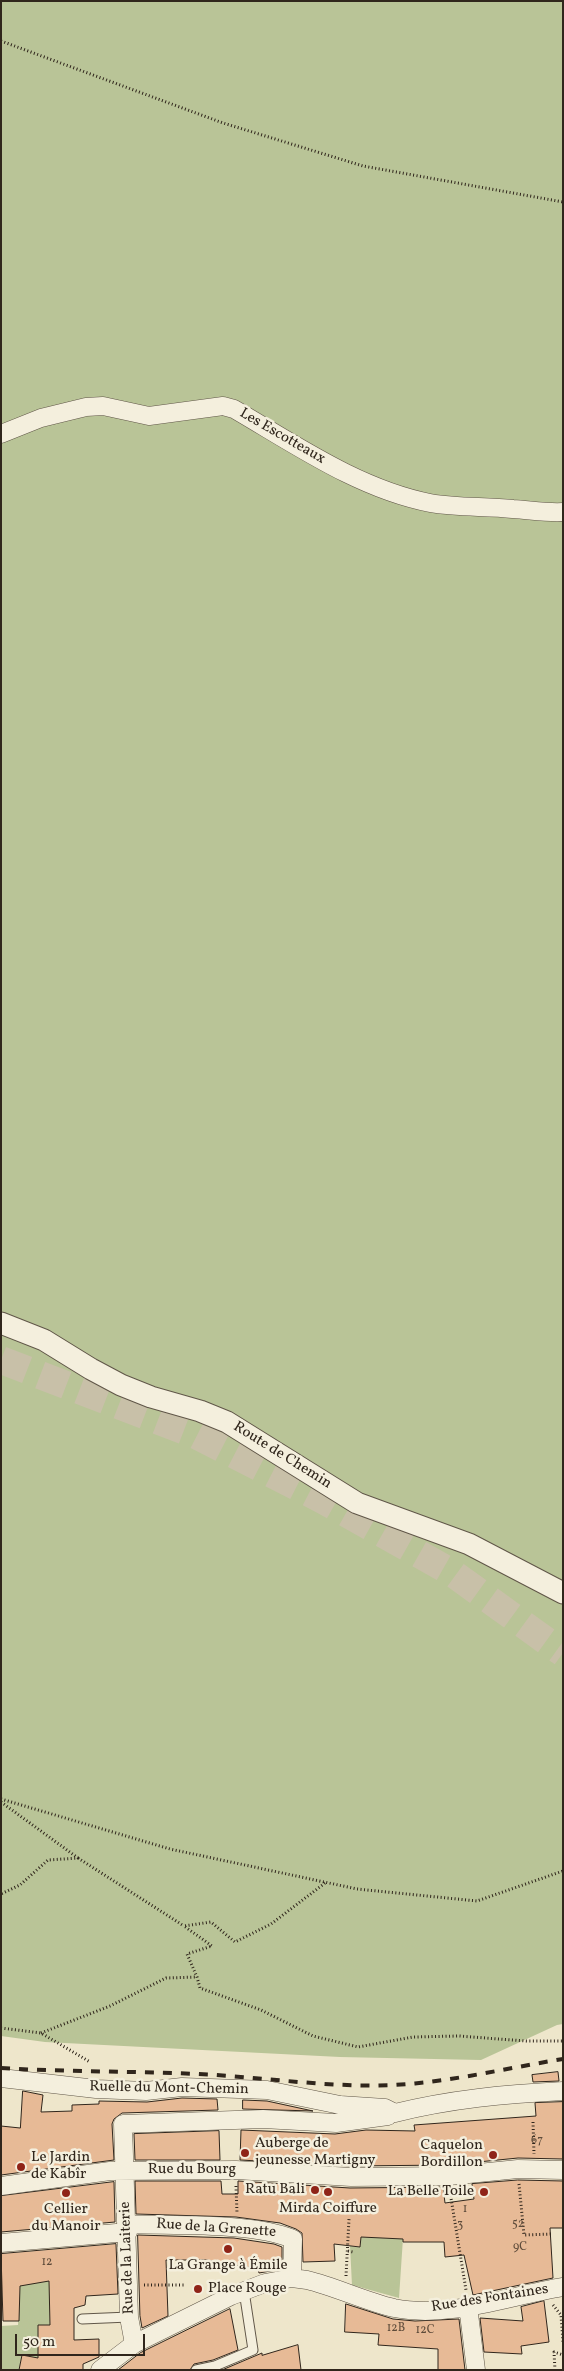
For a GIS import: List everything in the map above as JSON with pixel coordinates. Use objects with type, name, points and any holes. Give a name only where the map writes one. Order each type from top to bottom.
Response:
[{"type":"street","name":"Les Escotteaux","points":[[1,434],[41,418],[86,406],[103,406],[148,416],[223,406],[234,409],[332,466],[394,493],[428,502],[456,506],[563,512]]},
{"type":"street","name":"Route de Chemin","points":[[1,1322],[44,1340],[90,1369],[120,1385],[151,1397],[200,1411],[227,1422],[357,1503],[469,1544],[563,1593]]},
{"type":"street","name":"Ruelle du Mont-Chemin","points":[[1,2078],[96,2089],[146,2091],[182,2087],[267,2090],[340,2105],[385,2108],[396,2113]]},
{"type":"street","name":"Ruelle du Mont-Chemin","points":[[125,2171],[123,2124],[263,2119],[336,2123],[384,2117],[434,2103],[470,2097],[563,2091]]},
{"type":"street","name":"Rue du Bourg","points":[[1,2186],[110,2171],[236,2170],[351,2177],[449,2176],[526,2169],[563,2170]]},
{"type":"street","name":"Rue de la Laiterie","points":[[125,2171],[128,2228],[128,2286],[134,2344]]},
{"type":"street","name":"Rue de la Grenette","points":[[1,2242],[128,2228],[237,2228],[282,2234],[293,2238],[292,2278]]},
{"type":"street","name":"Rue des Fontaines","points":[[100,2370],[134,2344],[244,2291],[265,2283],[292,2278],[307,2280],[345,2291],[394,2308],[432,2311],[556,2289]]},
{"type":"street","points":[[468,2306],[476,2370]]},
{"type":"lane","points":[[196,2370],[215,2366],[253,2350],[244,2291]]},
{"type":"lane","points":[[82,2319],[130,2317]]},
{"type":"path","points":[[1,41],[223,124],[363,166],[563,202]]},
{"type":"path","points":[[1,1801],[78,1858],[212,1946],[187,1954],[200,1988],[261,2010],[313,2036],[358,2047],[413,2037],[459,2036],[526,2041],[563,2041]]},
{"type":"path","points":[[1,1801],[170,1849],[356,1889],[477,1901],[563,1871]]},
{"type":"path","points":[[1,1894],[20,1885],[48,1860],[78,1858]]},
{"type":"path","points":[[184,1926],[211,1922],[235,1942],[271,1924],[324,1883]]},
{"type":"path","points":[[41,2033],[110,2006],[166,1978],[197,1977]]},
{"type":"path","points":[[1,2028],[41,2033],[90,2062]]},
{"type":"path","points":[[533,2122],[526,2169],[524,2235],[553,2234]]},
{"type":"path","points":[[236,2170],[237,2228]]},
{"type":"path","points":[[449,2176],[468,2306]]},
{"type":"path","points":[[345,2291],[349,2219]]},
{"type":"path","points":[[348,2251],[353,2252]]},
{"type":"path","points":[[128,2286],[184,2285]]},
{"type":"path","points":[[556,2289],[554,2309],[562,2314],[563,2342]]},
{"type":"path","points":[[555,2370],[554,2352],[563,2355]]},
{"type":"green space","points":[[1,1],[563,1],[563,2024],[481,2060],[340,2057],[45,2042],[1,2036]]},
{"type":"green space","points":[[361,2236],[403,2238],[399,2298],[352,2285],[350,2246],[360,2247]]},
{"type":"green space","points":[[65,2279],[50,2307],[50,2325],[38,2325],[38,2348],[50,2361],[22,2355],[19,2370],[1,2370],[1,2326],[18,2325],[20,2284]]},
{"type":"building","points":[[558,2072],[559,2081],[533,2082],[532,2075]]},
{"type":"building","points":[[23,2091],[43,2095],[41,2112],[72,2111],[72,2105],[99,2104],[99,2101],[147,2102],[182,2098],[217,2099],[218,2110],[122,2113],[114,2119],[112,2124],[114,2160],[1,2175],[1,2126],[20,2128]]},
{"type":"building","points":[[243,2100],[267,2101],[313,2111],[243,2109]]},
{"type":"building","points":[[563,2102],[563,2159],[518,2158],[448,2165],[351,2166],[240,2160],[241,2130],[335,2134],[366,2130],[415,2131],[414,2125],[536,2116],[535,2103]]},
{"type":"building","points":[[219,2131],[220,2160],[135,2160],[134,2134]]},
{"type":"building","points":[[518,2180],[563,2181],[563,2228],[550,2228],[553,2278],[473,2295],[464,2255],[445,2257],[444,2242],[403,2242],[403,2239],[361,2237],[360,2247],[334,2244],[335,2261],[303,2262],[302,2233],[280,2223],[236,2217],[136,2214],[135,2181],[221,2181],[222,2194],[238,2194],[238,2181],[350,2188],[443,2187],[445,2203],[474,2199],[472,2184]]},
{"type":"building","points":[[114,2182],[115,2222],[1,2232],[1,2196]]},
{"type":"building","points":[[138,2235],[234,2238],[274,2244],[282,2247],[282,2269],[259,2273],[258,2269],[206,2260],[166,2260],[168,2316],[142,2328]]},
{"type":"building","points":[[116,2244],[118,2294],[86,2296],[85,2305],[74,2308],[74,2340],[99,2339],[99,2357],[83,2364],[83,2370],[19,2370],[22,2355],[38,2358],[38,2325],[50,2325],[49,2281],[20,2286],[19,2321],[3,2321],[1,2254]]},
{"type":"building","points":[[544,2301],[549,2342],[521,2346],[522,2354],[484,2352],[480,2318],[523,2321],[521,2307]]},
{"type":"building","points":[[346,2304],[393,2319],[415,2321],[459,2319],[465,2370],[438,2370],[438,2349],[378,2345],[379,2334],[345,2332]]},
{"type":"building","points":[[230,2309],[238,2350],[213,2360],[194,2364],[190,2370],[118,2370],[140,2353]]},
{"type":"building","points":[[298,2345],[301,2370],[222,2370],[262,2353],[262,2355]]},
{"type":"tunnel","points":[[1,1360],[196,1435],[323,1500],[451,1572],[563,1653]]},
{"type":"railway","points":[[1,2068],[222,2075],[321,2084],[370,2086],[437,2081],[563,2059]]},
{"type":"place","name":"Auberge de jeunesse Martigny","points":[[245,2153]]},
{"type":"place","name":"Caquelon Bordillon","points":[[493,2155]]},
{"type":"place","name":"Le Jardin de Kabîr","points":[[21,2167]]},
{"type":"place","name":"Ratu Bali","points":[[315,2190]]},
{"type":"place","name":"Mirda Coiffure","points":[[328,2192]]},
{"type":"place","name":"La Belle Toile","points":[[484,2192]]},
{"type":"place","name":"Cellier du Manoir","points":[[66,2193]]},
{"type":"place","name":"La Grange à Émile","points":[[228,2249]]},
{"type":"place","name":"Place Rouge","points":[[198,2289]]}]
